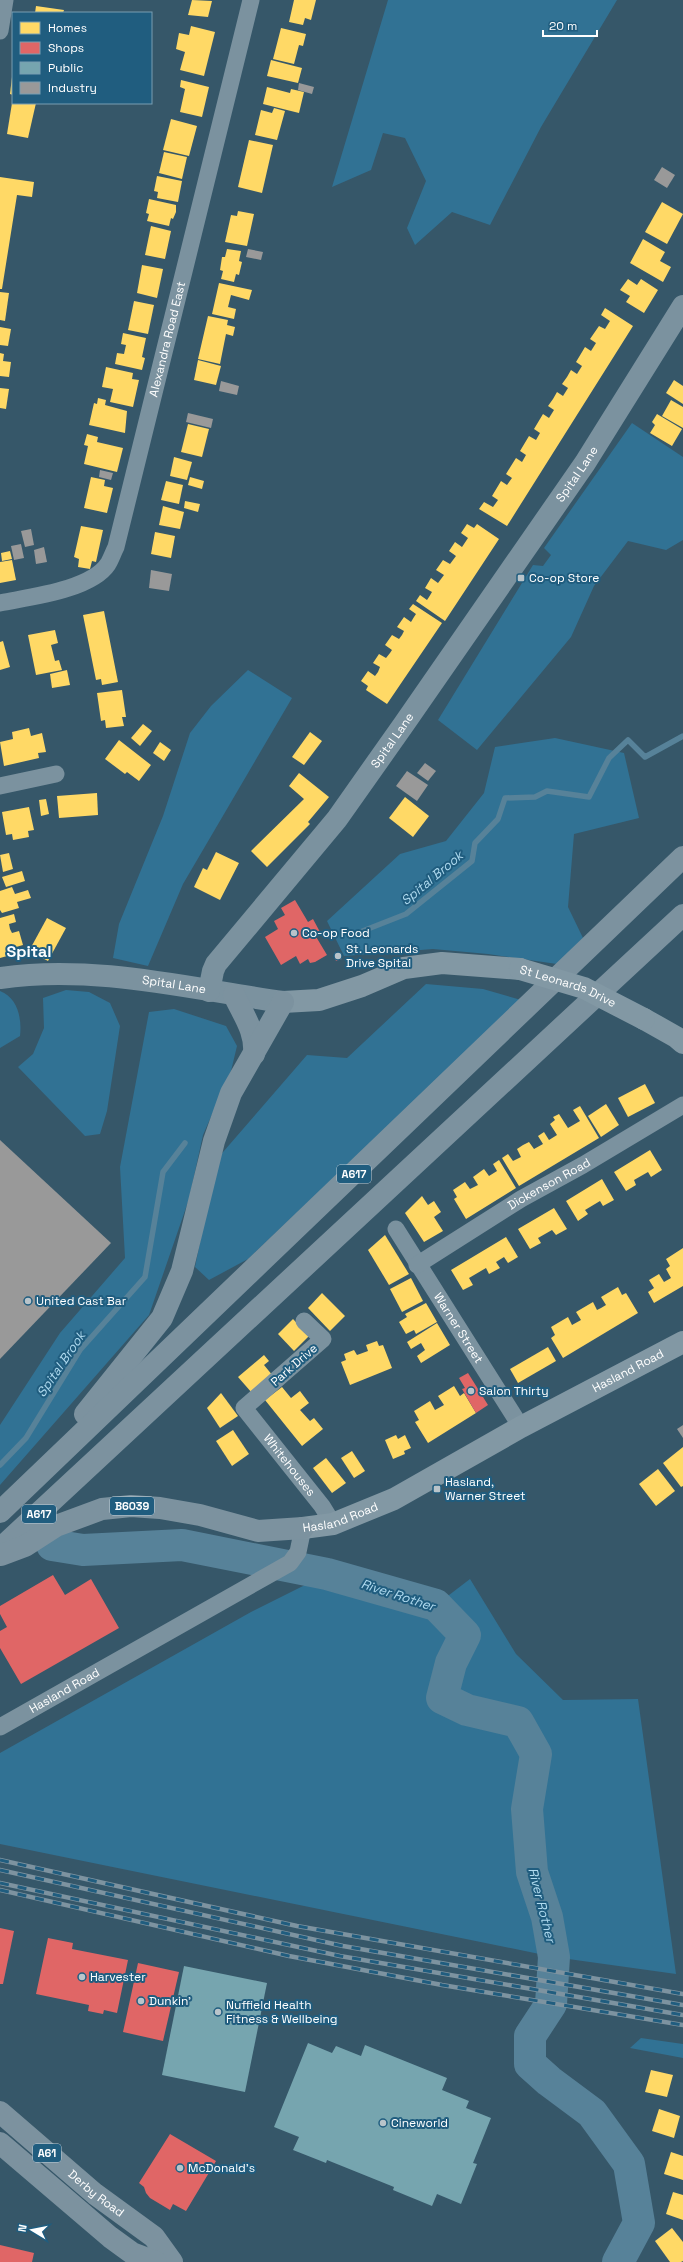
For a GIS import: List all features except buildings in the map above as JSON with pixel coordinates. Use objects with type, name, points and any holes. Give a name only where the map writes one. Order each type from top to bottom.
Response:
[{"type":"highway","name":"A617","points":[[0,1512],[683,857]]},
{"type":"highway","name":"A617","points":[[0,1549],[683,915]]},
{"type":"highway","points":[[234,995],[252,1030],[255,1041],[254,1054]]},
{"type":"highway","points":[[24,1489],[162,1318],[182,1271],[214,1141],[231,1093],[283,1002]]},
{"type":"highway","name":"B6039","points":[[0,1555],[25,1546],[56,1526],[102,1509],[131,1506],[160,1508],[200,1516],[258,1531],[303,1528]]},
{"type":"highway","name":"Derby Road","points":[[0,2112],[95,2194],[154,2237],[172,2262]]},
{"type":"highway","name":"Derby Road","points":[[0,2143],[110,2237],[132,2253],[156,2262]]},
{"type":"main road","name":"St Leonards Drive","points":[[283,1002],[319,1000],[362,986],[404,968],[442,963],[520,969],[584,988],[644,1019],[676,1037],[683,1043]]},
{"type":"main road","name":"Hasland Road","points":[[303,1528],[332,1524],[394,1498],[521,1427],[683,1342]]},
{"type":"street","points":[[0,31],[5,0]]},
{"type":"street","name":"Alexandra Road East","points":[[0,603],[77,585],[93,577],[108,565],[116,547],[251,0]]},
{"type":"street","name":"Spital Lane","points":[[0,978],[75,974],[209,991],[212,971],[216,964],[336,819],[404,724],[585,463],[683,306]]},
{"type":"street","points":[[0,786],[56,774]]},
{"type":"street","name":"St Leonards Drive","points":[[209,991],[283,1002]]},
{"type":"street","name":"Dickenson Road","points":[[417,1265],[496,1214],[683,1105]]},
{"type":"street","name":"Warner Street","points":[[396,1229],[417,1265],[521,1427]]},
{"type":"street","name":"Park Drive","points":[[244,1408],[323,1339],[304,1321]]},
{"type":"street","name":"Whitehouses","points":[[244,1408],[322,1506],[332,1524]]},
{"type":"street","name":"Hasland Road","points":[[0,1727],[259,1582],[290,1563],[298,1552],[303,1528]]},
{"type":"shaded area","points":[[388,0],[617,0],[541,127],[490,225],[452,212],[415,245],[407,228],[426,181],[405,138],[383,133],[371,170],[332,187]]},
{"type":"shaded area","points":[[632,423],[683,457],[683,540],[666,550],[628,541],[594,586],[571,637],[477,750],[438,720],[533,565],[543,566],[551,555],[544,548]]},
{"type":"shaded area","points":[[248,670],[292,698],[183,884],[148,966],[113,958],[119,924],[163,816],[190,733],[211,706]]},
{"type":"shaded area","points":[[555,738],[624,753],[639,818],[574,834],[568,907],[583,938],[557,964],[488,954],[433,949],[344,956],[327,921],[400,854],[446,841],[484,793],[495,747]]},
{"type":"shaded area","points":[[426,984],[483,989],[521,1000],[248,1259],[209,1280],[195,1267],[217,1159],[307,1055],[347,1058]]},
{"type":"shaded area","points":[[66,990],[89,992],[110,1003],[120,1026],[107,1111],[100,1134],[85,1136],[18,1067],[33,1054],[44,1028],[43,998]]},
{"type":"shaded area","points":[[0,991],[11,999],[18,1010],[20,1036],[0,1048]]},
{"type":"shaded area","points":[[174,1009],[226,1026],[237,1046],[231,1071],[203,1135],[189,1199],[149,1315],[0,1485],[0,1425],[60,1333],[125,1258],[120,1167],[149,1012]]},
{"type":"shaded area","points":[[327,1574],[436,1605],[470,1579],[516,1654],[563,1700],[638,1699],[676,1974],[554,1957],[0,1844],[0,1753],[251,1612]]},
{"type":"shaded area","points":[[641,2038],[683,2044],[683,2058],[630,2048]]},
{"type":"waterway","name":"Spital Brook","points":[[355,934],[406,914],[472,861],[475,843],[498,819],[505,798],[535,797],[547,791],[589,797],[609,758],[628,740],[645,757],[683,736]]},
{"type":"waterway","name":"Spital Brook","points":[[0,1465],[26,1438],[80,1350],[145,1277],[163,1172],[185,1143]]},
{"type":"waterway","name":"River Rother","points":[[52,1545],[83,1550],[182,1545],[327,1574],[436,1605],[465,1635],[451,1663],[442,1698],[467,1710],[518,1722],[536,1754],[527,1809],[532,1872],[547,1917],[554,1957],[551,2004],[530,2036],[530,2064],[549,2081],[592,2113],[629,2164],[639,2223],[618,2262]]},
{"type":"railway","points":[[0,1860],[297,1926],[683,1994]]},
{"type":"railway","points":[[0,1870],[343,1946],[683,2005]]},
{"type":"railway","points":[[0,1883],[340,1956],[683,2015]]},
{"type":"railway","points":[[0,1890],[289,1956],[442,1985],[683,2025]]},
{"type":"place","name":"Co-op Store","points":[[521,578]]},
{"type":"place","name":"Co-op Food","points":[[294,933]]},
{"type":"place","name":"St. Leonards Drive Spital","points":[[338,956]]},
{"type":"place","name":"United Cast Bar","points":[[28,1301]]},
{"type":"place","name":"Salon Thirty","points":[[471,1391]]},
{"type":"place","name":"Hasland, Warner Street","points":[[437,1489]]},
{"type":"place","name":"Harvester","points":[[82,1977]]},
{"type":"place","name":"Dunkin'","points":[[141,2001]]},
{"type":"place","name":"Nuffield Health Fitness & Wellbeing","points":[[218,2012]]},
{"type":"place","name":"Cineworld","points":[[383,2123]]},
{"type":"place","name":"McDonald's","points":[[180,2168]]},
{"type":"district","name":"Spital","points":[[29,951]]}]
